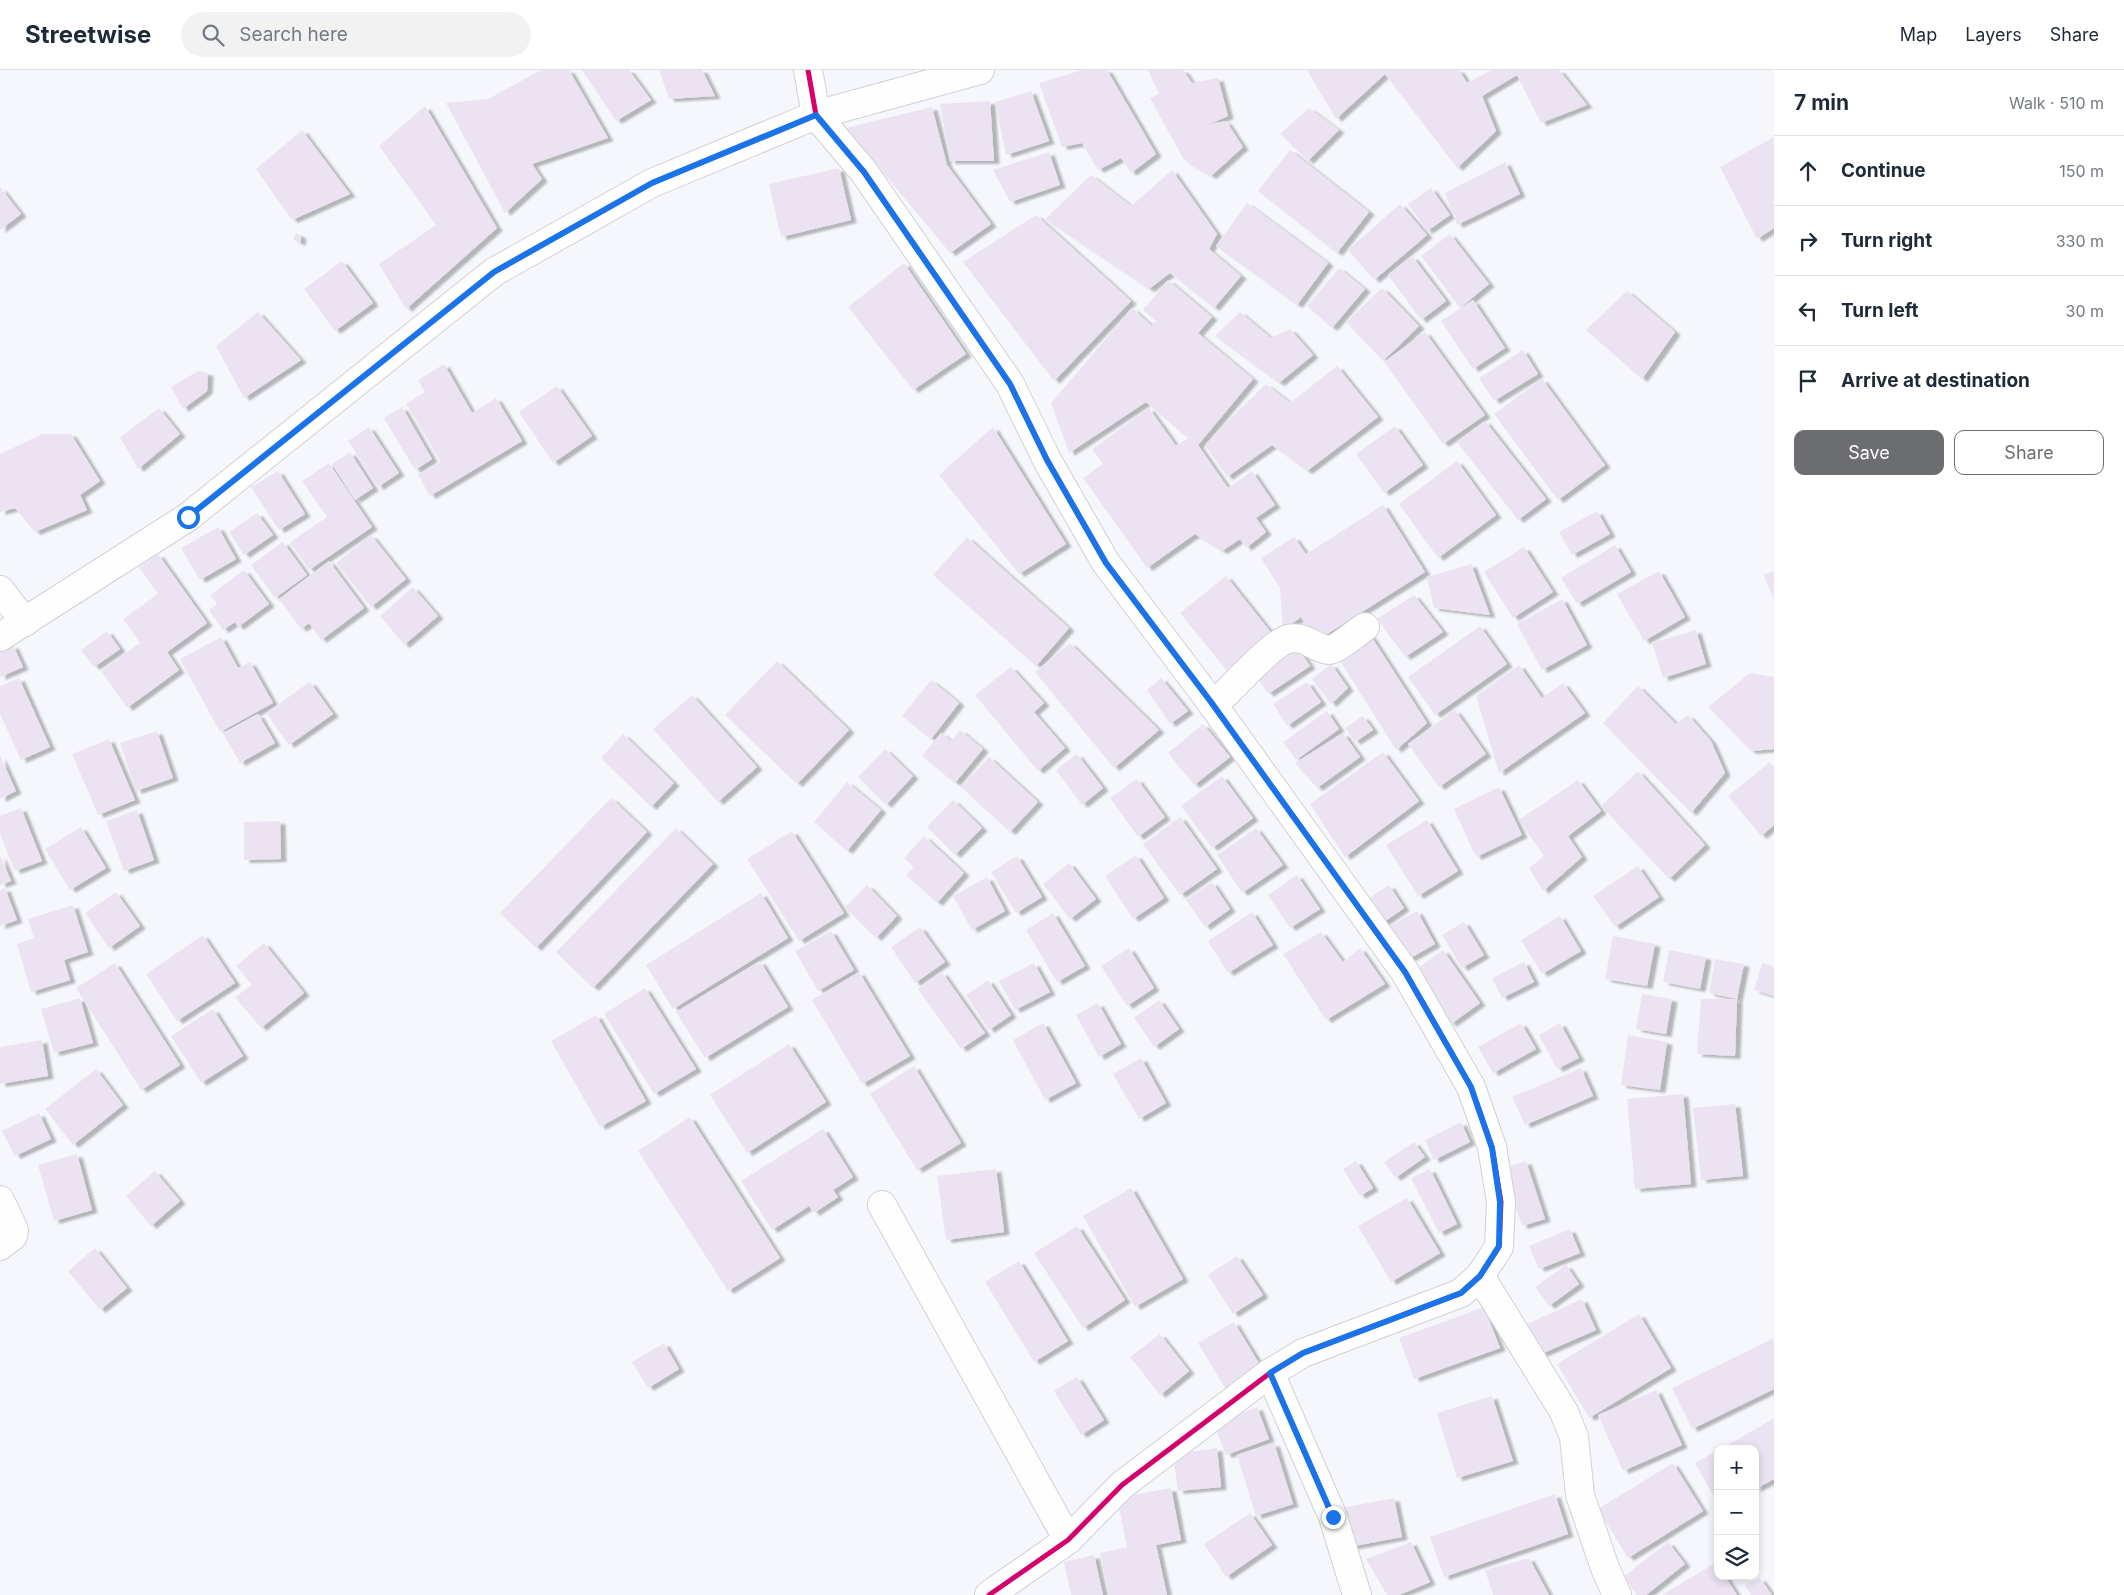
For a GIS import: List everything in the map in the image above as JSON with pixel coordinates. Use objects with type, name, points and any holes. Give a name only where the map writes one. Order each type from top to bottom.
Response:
[{"type":"street","points":[[808,70],[816,115],[864,172],[1010,384],[1047,460],[1106,563],[1213,706],[1405,972],[1471,1087],[1492,1148],[1500,1202],[1499,1246],[1480,1276],[1461,1293],[1303,1353],[1270,1373],[1122,1485],[1068,1540],[1020,1584],[989,1595]]},
{"type":"street","points":[[0,637],[188,517],[494,272],[652,183],[816,115],[980,70]]},
{"type":"street","points":[[0,590],[24,622]]},
{"type":"street","points":[[1213,706],[1274,648],[1286,640],[1307,640],[1329,650],[1335,648],[1365,627]]},
{"type":"street","points":[[0,1200],[14,1230],[12,1236],[0,1246]]},
{"type":"street","points":[[882,1205],[1068,1540]]},
{"type":"street","points":[[1480,1276],[1564,1412],[1574,1437],[1580,1495],[1605,1568],[1617,1595]]},
{"type":"street","points":[[1270,1373],[1333,1517],[1357,1595]]},
{"type":"building","points":[[541,70],[569,70],[608,138],[532,164],[542,179],[505,213],[446,103],[488,99]]},
{"type":"building","points":[[582,70],[629,70],[651,100],[616,121]]},
{"type":"building","points":[[659,70],[702,70],[715,96],[669,99]]},
{"type":"building","points":[[1082,70],[1107,70],[1156,154],[1131,173],[1121,158],[1098,170],[1082,143],[1062,147],[1039,83]]},
{"type":"building","points":[[1148,70],[1183,70],[1192,83],[1218,78],[1228,116],[1210,124],[1226,121],[1243,147],[1211,176],[1184,160],[1150,98],[1159,94]]},
{"type":"building","points":[[1307,70],[1459,70],[1467,83],[1492,70],[1559,70],[1587,105],[1541,123],[1517,75],[1482,96],[1496,131],[1457,168],[1385,74],[1336,119]]},
{"type":"building","points":[[1031,91],[1049,141],[1006,155],[995,102]]},
{"type":"building","points":[[990,101],[994,161],[950,161],[940,104]]},
{"type":"building","points":[[425,106],[497,228],[406,309],[379,264],[436,225],[379,146]]},
{"type":"building","points":[[932,107],[947,165],[991,224],[950,253],[846,128]]},
{"type":"building","points":[[1309,108],[1339,130],[1308,161],[1280,134]]},
{"type":"building","points":[[302,130],[350,194],[292,220],[256,169]]},
{"type":"building","points":[[1774,137],[1774,228],[1757,239],[1720,167]]},
{"type":"building","points":[[1290,150],[1369,212],[1337,253],[1258,191]]},
{"type":"building","points":[[1049,152],[1060,185],[1010,202],[993,170]]},
{"type":"building","points":[[1505,162],[1520,194],[1457,225],[1445,193]]},
{"type":"building","points":[[839,168],[851,220],[781,237],[769,184]]},
{"type":"building","points":[[1172,170],[1217,234],[1209,249],[1241,276],[1214,308],[1170,273],[1149,289],[1045,219],[1091,175],[1131,206]]},
{"type":"building","points":[[0,187],[21,214],[0,230]]},
{"type":"building","points":[[1431,188],[1450,215],[1427,231],[1408,204]]},
{"type":"building","points":[[1247,203],[1328,263],[1297,305],[1216,246]]},
{"type":"building","points":[[1400,204],[1427,235],[1374,280],[1348,250]]},
{"type":"building","points":[[1036,215],[1131,301],[1054,381],[963,262]]},
{"type":"building","points":[[296,233],[301,236],[300,243],[293,239]]},
{"type":"building","points":[[1450,234],[1489,284],[1460,308],[1421,256]]},
{"type":"building","points":[[1412,256],[1446,301],[1421,320],[1388,275]]},
{"type":"building","points":[[342,261],[373,303],[335,331],[304,289]]},
{"type":"building","points":[[904,263],[966,354],[913,390],[848,307]]},
{"type":"building","points":[[1339,268],[1365,289],[1332,328],[1307,306]]},
{"type":"building","points":[[1168,280],[1212,317],[1198,333],[1253,379],[1198,445],[1228,488],[1252,471],[1275,505],[1256,518],[1266,532],[1246,548],[1240,539],[1222,551],[1195,534],[1147,568],[1083,478],[1103,464],[1092,449],[1149,408],[1176,446],[1188,438],[1146,402],[1069,453],[1051,403],[1132,308],[1152,326],[1156,321],[1143,310]]},
{"type":"building","points":[[1382,288],[1419,326],[1383,361],[1346,322]]},
{"type":"building","points":[[1627,291],[1675,332],[1642,379],[1586,330]]},
{"type":"building","points":[[1473,300],[1505,348],[1473,369],[1441,321]]},
{"type":"building","points":[[258,312],[301,360],[244,398],[216,346]]},
{"type":"building","points":[[1240,312],[1271,338],[1290,329],[1313,355],[1279,383],[1215,336]]},
{"type":"building","points":[[1425,332],[1485,415],[1443,444],[1384,362]]},
{"type":"building","points":[[1523,350],[1538,374],[1494,401],[1479,378]]},
{"type":"building","points":[[444,364],[472,413],[496,398],[522,441],[430,496],[418,475],[441,462],[406,404],[425,392],[418,380]]},
{"type":"building","points":[[1337,366],[1378,417],[1307,471],[1272,445],[1227,477],[1205,445],[1238,411],[1266,384],[1290,403]]},
{"type":"building","points":[[198,371],[208,373],[207,391],[183,409],[171,387]]},
{"type":"building","points":[[1542,379],[1605,465],[1558,500],[1494,414]]},
{"type":"building","points":[[557,386],[592,436],[553,463],[519,412]]},
{"type":"building","points":[[402,407],[432,459],[415,470],[384,418]]},
{"type":"building","points":[[159,408],[180,434],[138,469],[120,437]]},
{"type":"building","points":[[1485,421],[1546,499],[1518,520],[1457,442]]},
{"type":"building","points":[[1395,426],[1423,465],[1384,493],[1356,454]]},
{"type":"building","points":[[369,427],[399,473],[378,487],[348,441]]},
{"type":"building","points":[[993,427],[1066,544],[1019,574],[939,475]]},
{"type":"building","points":[[42,434],[71,434],[100,481],[80,495],[87,510],[35,532],[15,508],[0,512],[0,454]]},
{"type":"building","points":[[350,452],[373,488],[355,500],[332,464]]},
{"type":"building","points":[[1457,461],[1496,515],[1438,558],[1399,504]]},
{"type":"building","points":[[329,463],[372,527],[309,570],[290,542],[327,517],[302,481]]},
{"type":"building","points":[[278,471],[305,514],[279,530],[251,487]]},
{"type":"building","points":[[1383,505],[1425,572],[1316,641],[1301,617],[1283,630],[1280,588],[1261,558],[1294,537],[1306,554]]},
{"type":"building","points":[[1597,511],[1610,534],[1572,555],[1559,532]]},
{"type":"building","points":[[257,513],[273,535],[244,555],[229,532]]},
{"type":"building","points":[[218,527],[236,559],[200,580],[181,548]]},
{"type":"building","points":[[371,535],[406,579],[371,607],[336,563]]},
{"type":"building","points":[[967,537],[1069,628],[1036,666],[933,575]]},
{"type":"building","points":[[283,542],[307,575],[275,598],[251,565]]},
{"type":"building","points":[[1615,545],[1631,572],[1577,604],[1561,578]]},
{"type":"building","points":[[1524,547],[1553,592],[1513,618],[1484,572]]},
{"type":"building","points":[[158,554],[207,623],[167,652],[179,670],[127,708],[101,671],[140,643],[123,619],[158,594],[139,567]]},
{"type":"building","points":[[329,561],[364,608],[321,640],[309,623],[301,629],[279,599]]},
{"type":"building","points":[[1471,564],[1490,615],[1434,608],[1427,577]]},
{"type":"building","points":[[244,570],[269,604],[238,627],[235,622],[223,630],[209,610],[217,604],[210,595]]},
{"type":"building","points":[[1659,571],[1685,617],[1644,641],[1617,594]]},
{"type":"building","points":[[1774,571],[1774,600],[1764,575]]},
{"type":"building","points":[[1226,576],[1277,640],[1232,677],[1180,613]]},
{"type":"building","points":[[413,587],[438,616],[404,645],[380,616]]},
{"type":"building","points":[[1414,595],[1443,632],[1405,657],[1377,619]]},
{"type":"building","points":[[1562,599],[1587,645],[1542,670],[1517,624]]},
{"type":"building","points":[[1480,626],[1507,664],[1435,715],[1408,677]]},
{"type":"building","points":[[1367,630],[1427,723],[1396,750],[1335,653]]},
{"type":"building","points":[[1696,630],[1706,664],[1663,678],[1652,643]]},
{"type":"building","points":[[107,631],[120,649],[94,667],[81,650]]},
{"type":"building","points":[[221,637],[238,668],[250,662],[273,703],[220,732],[180,659]]},
{"type":"building","points":[[1070,643],[1159,730],[1114,768],[1035,672]]},
{"type":"building","points":[[13,645],[23,667],[0,677],[0,651]]},
{"type":"building","points":[[1298,648],[1310,666],[1268,694],[1256,676]]},
{"type":"building","points":[[777,661],[849,730],[797,784],[725,715]]},
{"type":"building","points":[[1331,664],[1348,688],[1331,704],[1312,679]]},
{"type":"building","points":[[1519,665],[1542,698],[1563,683],[1585,713],[1499,773],[1476,696]]},
{"type":"building","points":[[1011,667],[1044,703],[1034,712],[1065,748],[1038,771],[975,695]]},
{"type":"building","points":[[1750,673],[1774,677],[1774,749],[1751,751],[1708,707]]},
{"type":"building","points":[[19,678],[50,747],[21,760],[0,714],[0,686]]},
{"type":"building","points":[[1161,678],[1188,711],[1170,724],[1147,690]]},
{"type":"building","points":[[931,680],[959,703],[931,739],[902,716]]},
{"type":"building","points":[[310,682],[333,714],[289,745],[266,713]]},
{"type":"building","points":[[1307,682],[1321,702],[1287,726],[1273,704]]},
{"type":"building","points":[[1638,686],[1676,724],[1688,715],[1711,741],[1725,773],[1691,813],[1603,723]]},
{"type":"building","points":[[692,695],[757,767],[718,802],[653,729]]},
{"type":"building","points":[[1455,710],[1486,754],[1439,787],[1408,744]]},
{"type":"building","points":[[1327,711],[1339,729],[1296,760],[1283,742]]},
{"type":"building","points":[[258,714],[275,743],[240,763],[223,733]]},
{"type":"building","points":[[1363,716],[1373,730],[1355,742],[1345,728]]},
{"type":"building","points":[[1203,724],[1230,757],[1194,785],[1168,753]]},
{"type":"building","points":[[960,730],[983,749],[955,783],[922,756],[941,733],[951,741]]},
{"type":"building","points":[[157,731],[173,778],[136,791],[120,743]]},
{"type":"building","points":[[1343,733],[1360,757],[1317,788],[1295,763]]},
{"type":"building","points":[[623,734],[674,783],[651,807],[601,758]]},
{"type":"building","points":[[109,739],[135,800],[98,815],[72,754]]},
{"type":"building","points":[[885,749],[913,776],[886,805],[858,777]]},
{"type":"building","points":[[1383,752],[1419,801],[1345,857],[1310,804]]},
{"type":"building","points":[[1077,754],[1103,788],[1082,805],[1056,770]]},
{"type":"building","points":[[0,756],[16,791],[0,799]]},
{"type":"building","points":[[989,757],[1038,802],[1010,832],[961,787]]},
{"type":"building","points":[[1770,762],[1774,768],[1774,825],[1761,836],[1728,796]]},
{"type":"building","points":[[1638,771],[1705,845],[1669,879],[1601,806]]},
{"type":"building","points":[[1222,776],[1253,818],[1212,848],[1181,806]]},
{"type":"building","points":[[1137,779],[1165,817],[1138,837],[1110,798]]},
{"type":"building","points":[[1578,780],[1601,811],[1568,836],[1582,857],[1543,891],[1529,868],[1544,856],[1519,820]]},
{"type":"building","points":[[847,782],[881,810],[847,851],[814,822]]},
{"type":"building","points":[[1499,787],[1522,835],[1476,857],[1454,809]]},
{"type":"building","points":[[611,798],[647,832],[536,948],[500,913]]},
{"type":"building","points":[[953,800],[982,828],[955,855],[927,827]]},
{"type":"building","points":[[21,808],[42,861],[15,871],[0,834],[0,816]]},
{"type":"building","points":[[137,810],[154,860],[124,871],[106,821]]},
{"type":"building","points":[[1180,817],[1217,869],[1180,895],[1143,844]]},
{"type":"building","points":[[1427,820],[1458,871],[1418,896],[1386,845]]},
{"type":"building","points":[[280,821],[281,859],[244,860],[244,822]]},
{"type":"building","points":[[81,827],[106,868],[70,890],[45,849]]},
{"type":"building","points":[[676,828],[713,864],[593,988],[556,952]]},
{"type":"building","points":[[1256,828],[1283,865],[1242,893],[1217,855]]},
{"type":"building","points":[[792,831],[844,913],[799,941],[747,859]]},
{"type":"building","points":[[924,836],[964,873],[937,903],[906,875],[914,867],[904,858]]},
{"type":"building","points":[[0,855],[11,881],[0,885]]},
{"type":"building","points":[[1136,855],[1164,898],[1133,919],[1105,876]]},
{"type":"building","points":[[1017,856],[1042,897],[1016,913],[991,872]]},
{"type":"building","points":[[1069,863],[1096,899],[1070,919],[1043,884]]},
{"type":"building","points":[[1638,866],[1659,897],[1615,927],[1593,896]]},
{"type":"building","points":[[1297,875],[1320,909],[1290,928],[1268,895]]},
{"type":"building","points":[[987,877],[1005,911],[972,930],[953,896]]},
{"type":"building","points":[[1212,882],[1230,909],[1205,927],[1186,900]]},
{"type":"building","points":[[867,885],[897,916],[876,938],[845,907]]},
{"type":"building","points":[[1389,885],[1404,908],[1381,924],[1365,901]]},
{"type":"building","points":[[5,888],[17,920],[0,926],[0,890]]},
{"type":"building","points":[[116,892],[140,926],[109,948],[85,913]]},
{"type":"building","points":[[761,893],[788,938],[673,1009],[646,965]]},
{"type":"building","points":[[73,905],[88,952],[64,960],[70,980],[31,992],[17,944],[34,938],[28,919]]},
{"type":"building","points":[[1417,911],[1435,944],[1407,960],[1388,927]]},
{"type":"building","points":[[1252,912],[1273,945],[1228,973],[1208,941]]},
{"type":"building","points":[[1053,913],[1085,966],[1057,982],[1026,930]]},
{"type":"building","points":[[1560,916],[1581,951],[1542,974],[1521,940]]},
{"type":"building","points":[[1464,922],[1484,955],[1462,968],[1442,935]]},
{"type":"building","points":[[920,927],[945,962],[915,983],[891,947]]},
{"type":"building","points":[[831,931],[854,970],[818,991],[795,951]]},
{"type":"building","points":[[1321,932],[1343,962],[1360,948],[1385,984],[1326,1020],[1283,954]]},
{"type":"building","points":[[203,935],[235,983],[177,1021],[146,974]]},
{"type":"building","points":[[1613,936],[1655,944],[1647,986],[1605,979]]},
{"type":"building","points":[[264,943],[304,993],[261,1028],[235,997],[252,985],[236,966]]},
{"type":"building","points":[[1129,948],[1154,988],[1127,1006],[1101,966]]},
{"type":"building","points":[[1443,950],[1480,1003],[1451,1024],[1414,971]]},
{"type":"building","points":[[1669,950],[1706,957],[1700,989],[1663,982]]},
{"type":"building","points":[[1715,959],[1744,964],[1737,999],[1709,993]]},
{"type":"building","points":[[760,961],[788,1007],[705,1058],[676,1012]]},
{"type":"building","points":[[1524,962],[1534,982],[1502,998],[1492,978]]},
{"type":"building","points":[[115,963],[180,1065],[141,1090],[76,988]]},
{"type":"building","points":[[1034,963],[1050,992],[1015,1010],[999,981]]},
{"type":"building","points":[[1762,963],[1774,967],[1774,996],[1754,990]]},
{"type":"building","points":[[859,972],[910,1056],[862,1084],[812,1000]]},
{"type":"building","points":[[942,972],[985,1033],[961,1049],[918,989]]},
{"type":"building","points":[[988,980],[1011,1015],[989,1030],[966,995]]},
{"type":"building","points":[[645,988],[696,1069],[654,1094],[604,1014]]},
{"type":"building","points":[[1642,994],[1672,999],[1666,1034],[1636,1029]]},
{"type":"building","points":[[80,998],[93,1043],[54,1053],[41,1009]]},
{"type":"building","points":[[1701,999],[1737,999],[1735,1056],[1697,1054]]},
{"type":"building","points":[[1159,1000],[1179,1029],[1154,1047],[1134,1018]]},
{"type":"building","points":[[1098,1003],[1121,1044],[1099,1057],[1076,1015]]},
{"type":"building","points":[[213,1009],[243,1056],[201,1083],[171,1036]]},
{"type":"building","points":[[596,1015],[646,1101],[600,1127],[551,1041]]},
{"type":"building","points":[[1043,1023],[1076,1083],[1045,1100],[1013,1040]]},
{"type":"building","points":[[1521,1023],[1536,1049],[1493,1073],[1478,1047]]},
{"type":"building","points":[[1560,1023],[1579,1058],[1557,1069],[1539,1035]]},
{"type":"building","points":[[1628,1035],[1667,1042],[1660,1090],[1621,1085]]},
{"type":"building","points":[[42,1040],[48,1076],[0,1084],[0,1047]]},
{"type":"building","points":[[789,1044],[826,1102],[747,1153],[710,1095]]},
{"type":"building","points":[[1141,1058],[1166,1103],[1139,1119],[1113,1074]]},
{"type":"building","points":[[914,1066],[961,1143],[917,1170],[870,1094]]},
{"type":"building","points":[[1581,1068],[1593,1096],[1525,1125],[1512,1097]]},
{"type":"building","points":[[96,1069],[123,1105],[73,1145],[45,1109]]},
{"type":"building","points":[[1683,1094],[1691,1184],[1635,1189],[1627,1099]]},
{"type":"building","points":[[1735,1104],[1743,1176],[1701,1180],[1693,1108]]},
{"type":"building","points":[[39,1113],[51,1139],[15,1156],[2,1131]]},
{"type":"building","points":[[690,1117],[780,1258],[728,1291],[638,1151]]},
{"type":"building","points":[[1461,1122],[1470,1142],[1434,1160],[1425,1140]]},
{"type":"building","points":[[823,1129],[853,1177],[833,1190],[838,1197],[814,1213],[809,1206],[772,1230],[741,1181]]},
{"type":"building","points":[[1414,1142],[1425,1157],[1395,1178],[1384,1162]]},
{"type":"building","points":[[77,1154],[92,1210],[54,1221],[38,1165]]},
{"type":"building","points":[[1356,1161],[1373,1188],[1360,1196],[1343,1169]]},
{"type":"building","points":[[1526,1161],[1545,1219],[1522,1226],[1502,1169]]},
{"type":"building","points":[[996,1169],[1004,1232],[946,1240],[937,1176]]},
{"type":"building","points":[[1430,1169],[1457,1224],[1439,1233],[1411,1178]]},
{"type":"building","points":[[155,1171],[180,1201],[151,1226],[126,1196]]},
{"type":"building","points":[[1131,1188],[1183,1279],[1135,1307],[1083,1216]]},
{"type":"building","points":[[1407,1198],[1440,1253],[1391,1282],[1358,1226]]},
{"type":"building","points":[[1077,1226],[1125,1300],[1083,1328],[1034,1253]]},
{"type":"building","points":[[1570,1229],[1580,1253],[1539,1269],[1529,1246]]},
{"type":"building","points":[[95,1248],[127,1288],[100,1310],[68,1271]]},
{"type":"building","points":[[1237,1256],[1263,1295],[1233,1314],[1208,1275]]},
{"type":"building","points":[[1019,1261],[1068,1341],[1034,1362],[985,1282]]},
{"type":"building","points":[[1566,1265],[1579,1284],[1549,1306],[1535,1287]]},
{"type":"building","points":[[1582,1299],[1596,1330],[1541,1354],[1527,1324]]},
{"type":"building","points":[[1484,1307],[1500,1348],[1414,1379],[1399,1338]]},
{"type":"building","points":[[1639,1314],[1671,1368],[1589,1418],[1557,1364]]},
{"type":"building","points":[[1234,1322],[1263,1370],[1227,1391],[1198,1343]]},
{"type":"building","points":[[1160,1334],[1189,1371],[1160,1395],[1130,1357]]},
{"type":"building","points":[[1774,1338],[1774,1389],[1692,1429],[1672,1388]]},
{"type":"building","points":[[664,1343],[679,1369],[648,1388],[632,1362]]},
{"type":"building","points":[[1077,1377],[1104,1420],[1081,1435],[1054,1391]]},
{"type":"building","points":[[1656,1390],[1682,1445],[1623,1471],[1598,1415]]},
{"type":"building","points":[[1492,1396],[1513,1461],[1457,1478],[1437,1413]]},
{"type":"building","points":[[1257,1407],[1269,1439],[1226,1455],[1214,1424]]},
{"type":"building","points":[[1774,1418],[1774,1479],[1759,1487],[1759,1445],[1728,1445]]},
{"type":"building","points":[[1274,1443],[1293,1504],[1256,1516],[1237,1455]]},
{"type":"building","points":[[1217,1448],[1221,1487],[1178,1491],[1173,1454]]},
{"type":"building","points":[[1714,1452],[1714,1497],[1695,1463]]},
{"type":"building","points":[[1673,1463],[1703,1511],[1628,1558],[1598,1509]]},
{"type":"building","points":[[1171,1488],[1181,1540],[1156,1545],[1167,1595],[1109,1595],[1100,1553],[1127,1547],[1117,1498]]},
{"type":"building","points":[[1555,1494],[1568,1534],[1444,1577],[1430,1537]]},
{"type":"building","points":[[1394,1498],[1402,1537],[1349,1547],[1341,1508]]},
{"type":"building","points":[[1250,1513],[1272,1545],[1226,1577],[1204,1544]]},
{"type":"building","points":[[1411,1542],[1430,1582],[1399,1595],[1387,1595],[1366,1559]]},
{"type":"building","points":[[1668,1542],[1685,1564],[1646,1595],[1637,1595],[1623,1577]]},
{"type":"building","points":[[1094,1555],[1103,1595],[1071,1595],[1064,1562]]},
{"type":"building","points":[[1529,1558],[1549,1595],[1493,1595],[1485,1570]]},
{"type":"building","points":[[1714,1564],[1714,1580],[1728,1580],[1737,1595],[1662,1595]]},
{"type":"building","points":[[1759,1578],[1772,1595],[1751,1595],[1745,1585]]},
{"type":"cycle path","points":[[808,70],[816,115],[864,172],[1010,384],[1047,460],[1106,563],[1211,702],[1405,972],[1471,1087],[1492,1147],[1501,1202],[1499,1247],[1480,1276],[1461,1293],[1303,1353],[1270,1373],[1122,1485],[1068,1540],[989,1595]]},
{"type":"route","points":[[188,517],[494,272],[652,183],[816,115],[864,172],[889,211],[1010,384],[1047,460],[1106,563],[1211,702],[1405,972],[1471,1087],[1492,1148],[1500,1202],[1499,1246],[1480,1276],[1461,1293],[1303,1353],[1270,1373],[1310,1470],[1333,1517]]}]
